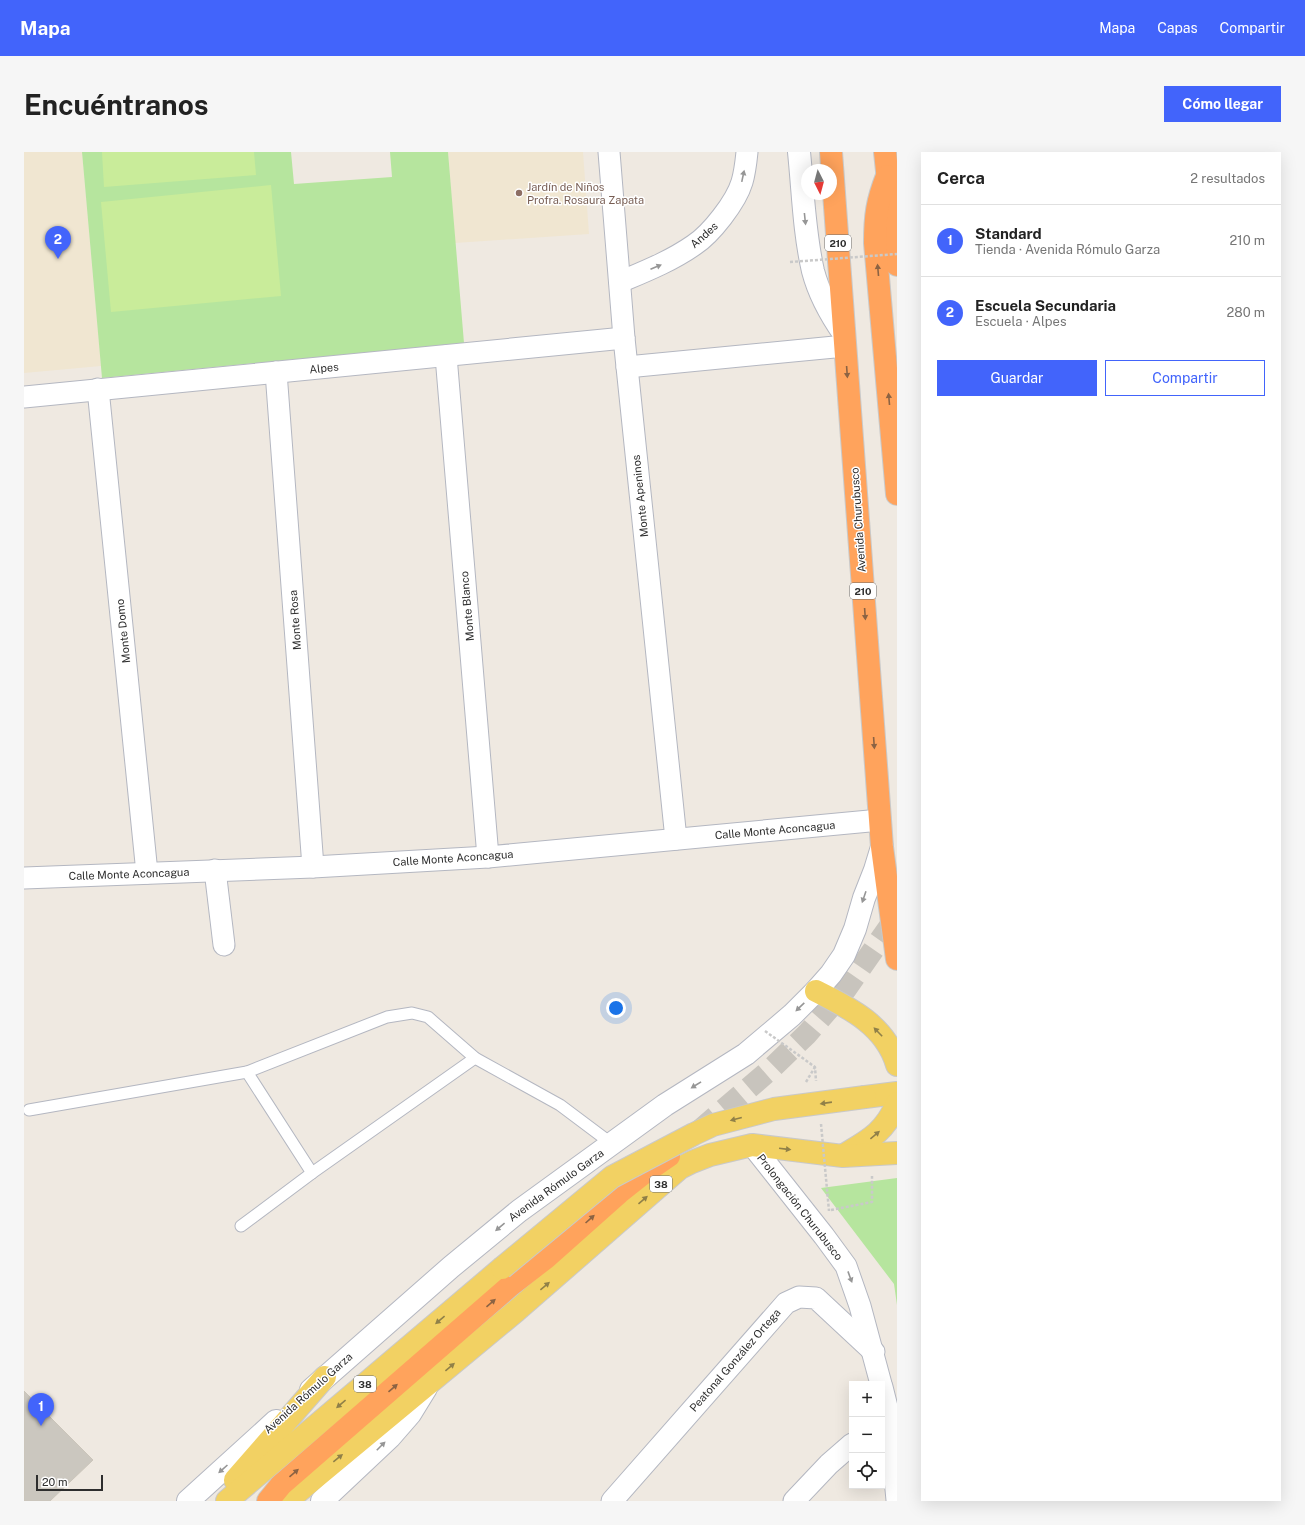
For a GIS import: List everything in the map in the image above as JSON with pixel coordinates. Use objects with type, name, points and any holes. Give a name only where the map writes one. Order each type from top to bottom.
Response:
[{"type":"highway","name":"Avenida Churubusco","points":[[831,152],[882,848],[897,956]]},
{"type":"highway","points":[[885,152],[897,265]]},
{"type":"highway","points":[[887,176],[879,197],[875,219],[875,243],[897,494]]},
{"type":"highway","points":[[268,1501],[281,1484],[511,1285],[546,1258],[619,1193],[669,1156]]},
{"type":"main road","points":[[816,991],[845,1005],[870,1023],[884,1038],[894,1056],[897,1066]]},
{"type":"main road","name":"38","points":[[227,1501],[502,1268],[612,1177],[671,1145],[713,1126],[774,1109],[897,1093]]},
{"type":"main road","points":[[843,1156],[872,1138],[885,1126],[897,1103]]},
{"type":"main road","name":"38","points":[[287,1501],[566,1269],[680,1168],[710,1155],[752,1146],[843,1156],[897,1153]]},
{"type":"main road","points":[[220,1501],[242,1471],[325,1377]]},
{"type":"street","name":"Monte Apeninos","points":[[609,152],[624,338],[676,839]]},
{"type":"street","name":"Andes","points":[[620,282],[665,263],[696,244],[719,222],[742,184],[747,152]]},
{"type":"street","points":[[627,367],[844,340],[826,304],[813,271],[806,223],[799,152]]},
{"type":"street","name":"Alpes","points":[[24,397],[624,338]]},
{"type":"street","name":"Monte Blanco","points":[[446,356],[488,857]]},
{"type":"street","name":"Monte Rosa","points":[[276,372],[313,867]]},
{"type":"street","name":"Monte Domo","points":[[98,389],[147,874]]},
{"type":"street","name":"Calle Monte Aconcagua","points":[[24,878],[313,867],[488,857],[880,820]]},
{"type":"street","name":"Avenida Rómulo Garza","points":[[188,1501],[325,1377],[445,1272],[519,1211],[665,1105],[746,1054],[792,1015],[816,991],[839,961],[852,936],[882,848]]},
{"type":"street","points":[[215,870],[224,945]]},
{"type":"street","name":"Prolongación Churubusco","points":[[752,1146],[820,1230],[846,1266],[874,1352],[880,1381]]},
{"type":"street","name":"Peatonal González Ortega","points":[[612,1501],[786,1303],[799,1297],[816,1298],[874,1352]]},
{"type":"street","points":[[322,1501],[390,1437],[410,1414],[428,1385]]},
{"type":"street","points":[[885,1400],[889,1417],[897,1500]]},
{"type":"street","points":[[794,1501],[829,1464],[849,1447]]},
{"type":"lane","points":[[29,1110],[247,1072],[387,1017],[412,1013],[428,1017],[475,1058],[560,1105],[612,1144]]},
{"type":"lane","points":[[241,1226],[312,1173],[475,1058]]},
{"type":"lane","points":[[247,1072],[312,1173]]},
{"type":"path","points":[[790,262],[897,254]]},
{"type":"path","points":[[829,1210],[872,1202]]},
{"type":"shaded area","points":[[24,152],[82,152],[101,366],[24,373]]},
{"type":"shaded area","name":"Jardín de Niños Profra. Rosaura Zapata","points":[[448,152],[583,152],[589,234],[455,243]]},
{"type":"green space","points":[[82,152],[291,152],[294,184],[392,177],[390,152],[448,152],[464,343],[102,378]]},
{"type":"green space","points":[[102,152],[254,152],[256,175],[104,187]]},
{"type":"green space","points":[[271,185],[281,296],[111,312],[101,202]]},
{"type":"green space","points":[[897,1178],[897,1305],[894,1284],[821,1188]]},
{"type":"building","points":[[24,1391],[93,1460],[50,1501],[24,1501]]},
{"type":"tunnel","points":[[699,1131],[772,1068],[807,1034],[846,989],[892,923],[897,912]]},
{"type":"place","name":"Jardín de Niños Profra. Rosaura Zapata","points":[[519,193]]},
{"type":"place","name":"Escuela Secundaria","points":[[58,259]]},
{"type":"place","name":"Standard","points":[[41,1426]]}]
